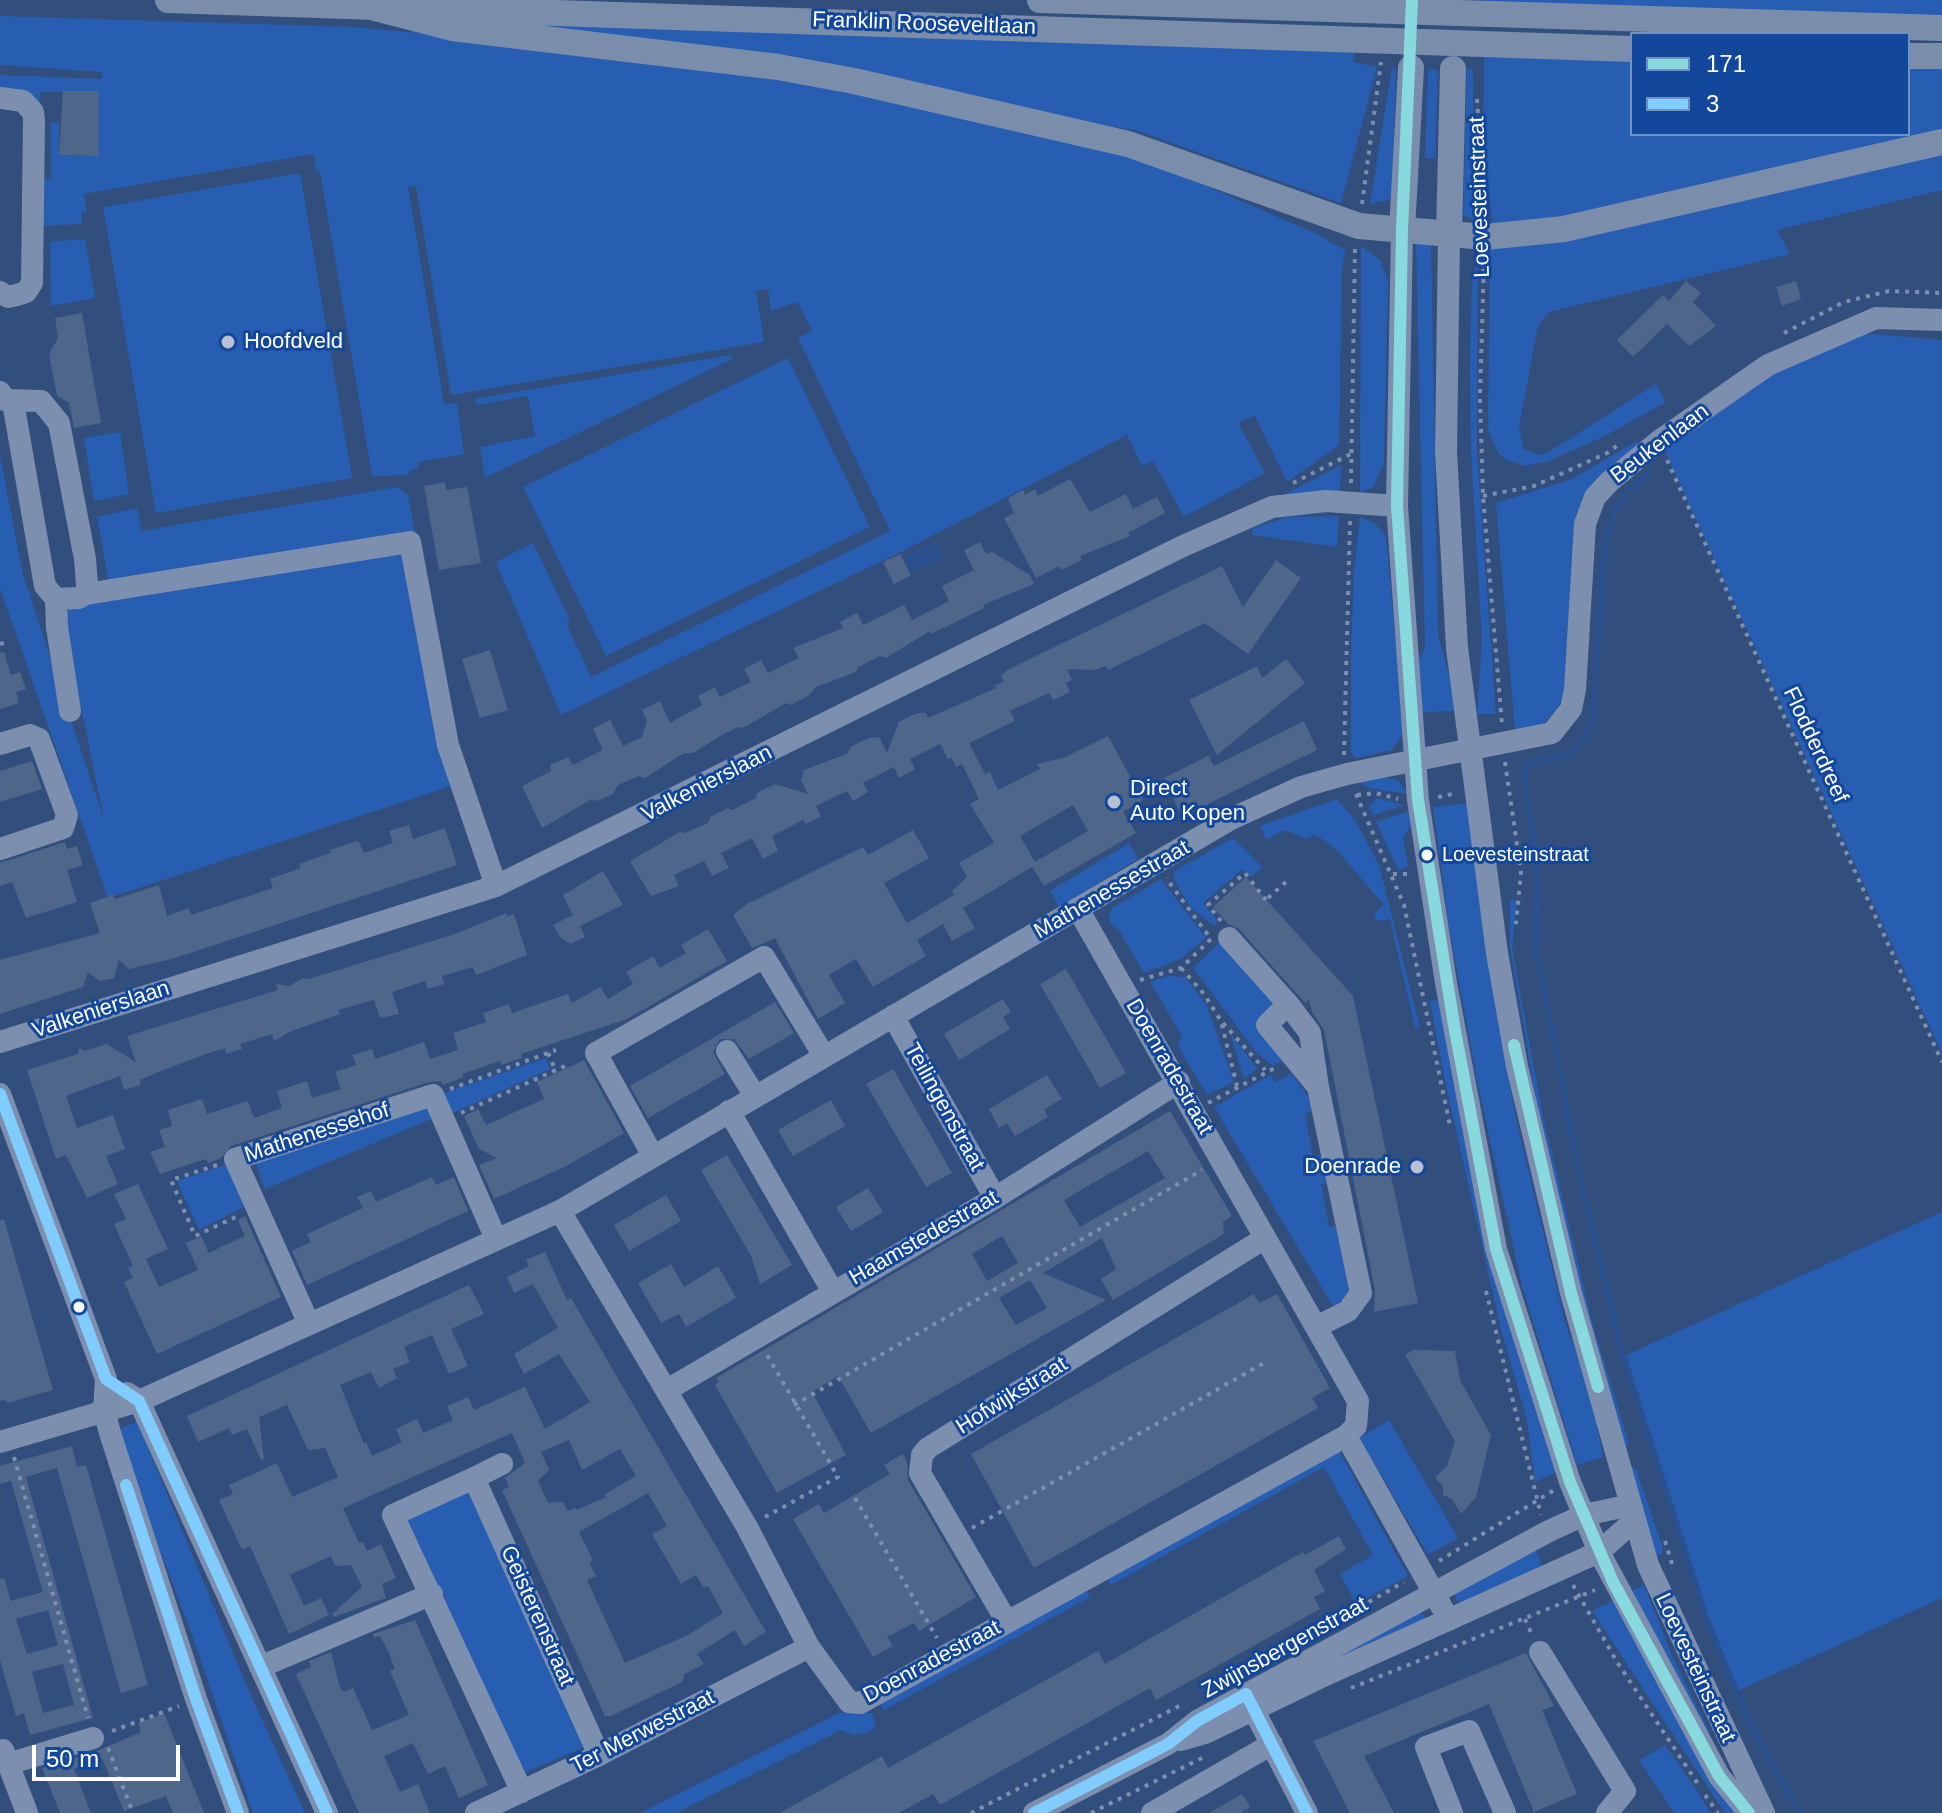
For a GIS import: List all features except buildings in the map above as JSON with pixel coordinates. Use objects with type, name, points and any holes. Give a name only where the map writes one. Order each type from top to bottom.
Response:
[{"type":"main road","name":"Franklin Rooseveltlaan","points":[[168,0],[1630,49]]},
{"type":"main road","name":"Franklin Rooseveltlaan","points":[[1040,0],[1942,28]]},
{"type":"main road","points":[[371,7],[452,28],[778,67],[854,81],[1161,154],[1359,226],[1402,230],[1485,237],[1564,229],[1942,142]]},
{"type":"main road","points":[[1910,56],[1942,56]]},
{"type":"main road","name":"Loevesteinstraat","points":[[1402,230],[1411,68]]},
{"type":"main road","name":"Loevesteinstraat","points":[[1449,234],[1453,69]]},
{"type":"street","points":[[0,98],[23,101],[33,112],[34,120],[32,283],[17,295],[8,297],[0,292]]},
{"type":"street","name":"Loevesteinstraat","points":[[1402,230],[1397,506],[1418,800],[1446,983],[1496,1249],[1570,1482],[1599,1552],[1719,1776],[1749,1813]]},
{"type":"street","name":"Loevesteinstraat","points":[[1449,234],[1446,452],[1457,648],[1497,953],[1517,1066],[1571,1293],[1655,1584],[1764,1813]]},
{"type":"street","name":"Beukenlaan","points":[[1415,760],[1552,733],[1571,709],[1585,524],[1595,497],[1659,441],[1768,365],[1821,340],[1876,318],[1942,320]]},
{"type":"street","points":[[70,711],[57,627],[56,599],[45,586],[7,397],[41,401],[59,423],[85,559],[86,594]]},
{"type":"street","name":"Valkenierslaan","points":[[0,1042],[496,886],[1183,546],[1272,507],[1326,501],[1397,506]]},
{"type":"street","points":[[56,599],[79,598],[86,594],[410,542],[448,745],[496,886]]},
{"type":"street","points":[[0,744],[30,735],[39,739],[67,815],[63,828],[0,849]]},
{"type":"street","name":"Mathenessestraat","points":[[4,1441],[139,1401],[560,1211],[1231,819],[1301,787],[1415,760]]},
{"type":"street","name":"Doenradestraat","points":[[560,1211],[747,1527],[809,1647],[849,1702],[860,1703],[1346,1436],[1356,1426],[1358,1401],[1078,909]]},
{"type":"street","points":[[1227,932],[1310,1033],[1318,1087],[1361,1293],[1348,1311],[1316,1327]]},
{"type":"street","points":[[653,1156],[596,1053],[764,957],[824,1056]]},
{"type":"street","points":[[1288,1004],[1267,1025],[1318,1087]]},
{"type":"street","name":"Teilingenstraat","points":[[893,1016],[995,1198]]},
{"type":"street","points":[[727,1051],[755,1096]]},
{"type":"street","name":"Haamstedestraat","points":[[667,1390],[995,1198],[1179,1082]]},
{"type":"street","points":[[0,1094],[106,1379],[104,1410],[196,1699],[238,1813]]},
{"type":"street","points":[[433,1095],[496,1239]]},
{"type":"street","name":"Mathenessehof","points":[[309,1324],[235,1159],[433,1095]]},
{"type":"street","points":[[729,1111],[833,1292]]},
{"type":"street","name":"Hofwijkstraat","points":[[1007,1622],[920,1473],[922,1455],[928,1448],[1265,1238]]},
{"type":"street","points":[[106,1379],[139,1401],[327,1813]]},
{"type":"street","points":[[1346,1436],[1449,1620]]},
{"type":"street","points":[[502,1464],[385,1518],[432,1594],[522,1792]]},
{"type":"street","name":"Geisterenstraat","points":[[474,1478],[599,1755]]},
{"type":"street","points":[[1584,1515],[1633,1512]]},
{"type":"street","points":[[1599,1552],[1633,1512]]},
{"type":"street","name":"Zwijnsbergenstraat","points":[[1034,1813],[1168,1744],[1205,1733],[1250,1702],[1434,1592],[1584,1515]]},
{"type":"street","name":"Zwijnsbergenstraat","points":[[1250,1702],[1449,1620],[1599,1552]]},
{"type":"street","points":[[260,1667],[432,1594]]},
{"type":"street","name":"Ter Merwestraat","points":[[476,1813],[599,1755],[809,1647]]},
{"type":"street","points":[[1540,1652],[1625,1791],[1607,1813]]},
{"type":"street","points":[[1250,1702],[1307,1813]]},
{"type":"street","points":[[1452,1813],[1426,1747],[1469,1731],[1505,1813]]},
{"type":"street","points":[[27,1813],[3,1751],[93,1738]]},
{"type":"street","points":[[1163,1810],[1272,1744]]},
{"type":"path","points":[[1357,795],[1347,774],[1343,749],[1354,252],[1381,73]]},
{"type":"path","name":"Loevesteinstraat","points":[[1477,93],[1485,237],[1480,398],[1483,496],[1504,741],[1521,872],[1514,935]]},
{"type":"path","name":"Beukenlaan","points":[[1483,496],[1545,482],[1607,453],[1628,438]]},
{"type":"path","name":"Flodderdreef","points":[[1659,441],[1942,1062]]},
{"type":"path","points":[[1289,485],[1351,454]]},
{"type":"path","points":[[0,644],[9,641]]},
{"type":"path","points":[[1502,840],[1516,838]]},
{"type":"path","points":[[1123,985],[1181,968],[1211,939],[1157,865]]},
{"type":"path","points":[[1227,932],[1208,905],[1245,873],[1267,899],[1288,880]]},
{"type":"path","points":[[1393,874],[1418,874]]},
{"type":"path","points":[[1510,899],[1518,899]]},
{"type":"path","points":[[1181,968],[1204,994],[1221,1021],[1266,1071]]},
{"type":"path","points":[[1221,1021],[1237,1086]]},
{"type":"path","points":[[433,1095],[556,1050]]},
{"type":"path","points":[[548,1053],[556,1070]]},
{"type":"path","points":[[1195,1111],[1266,1071],[1296,1060]]},
{"type":"path","points":[[444,1120],[565,1066]]},
{"type":"path","points":[[235,1159],[171,1180],[195,1236],[256,1207]]},
{"type":"path","points":[[794,1405],[1222,1159]]},
{"type":"path","points":[[747,1527],[838,1477],[757,1336]]},
{"type":"path","points":[[956,1537],[1264,1363]]},
{"type":"path","points":[[4,1441],[93,1738]]},
{"type":"path","name":"Zwijnsbergenstraat","points":[[1355,1610],[1423,1571],[1535,1499],[1570,1482]]},
{"type":"path","points":[[855,1498],[947,1655]]},
{"type":"path","points":[[1663,1537],[1670,1555]]},
{"type":"path","points":[[1343,1692],[1579,1597],[1617,1662],[1718,1813]]},
{"type":"path","name":"Zwijnsbergenstraat","points":[[971,1813],[1195,1698]]},
{"type":"path","points":[[133,1813],[103,1734],[196,1699]]},
{"type":"path","points":[[1091,1813],[1210,1754]]},
{"type":"shaded area","points":[[1483,0],[1942,0],[1942,19],[1484,4]]},
{"type":"shaded area","points":[[0,16],[352,27],[516,42],[854,90],[1158,165],[1317,234],[1346,251],[1342,266],[1339,445],[1287,482],[1255,416],[1238,423],[1265,473],[1184,517],[1153,461],[1142,466],[1127,435],[901,552],[561,715],[496,562],[533,543],[570,620],[566,623],[591,677],[890,531],[798,338],[812,331],[798,302],[771,311],[768,289],[756,291],[764,342],[451,395],[416,186],[408,187],[444,404],[457,403],[464,454],[418,462],[419,468],[411,469],[408,475],[372,476],[320,171],[316,171],[314,154],[84,194],[87,211],[81,212],[82,224],[39,226],[40,180],[51,179],[51,122],[59,123],[59,155],[98,156],[99,92],[40,92],[39,111],[0,93],[0,75],[102,79],[102,72],[0,65]]},
{"type":"shaded area","points":[[525,24],[1356,46],[1353,62],[1377,67],[1341,203],[1135,130],[1056,120]]},
{"type":"shaded area","points":[[1484,51],[1630,56],[1630,136],[1910,136],[1910,65],[1942,66],[1942,133],[1563,221],[1493,227],[1483,142]]},
{"type":"shaded area","points":[[1392,68],[1396,68],[1392,199],[1370,204]]},
{"type":"shaded area","points":[[1428,69],[1438,70],[1435,158],[1425,158]]},
{"type":"shaded area","points":[[1467,70],[1473,70],[1474,173],[1480,212],[1476,221],[1463,215]]},
{"type":"shaded area","points":[[1942,150],[1942,190],[1777,230],[1790,254],[1549,312],[1538,325],[1522,411],[1519,428],[1524,450],[1541,455],[1555,448],[1656,384],[1666,402],[1605,436],[1549,461],[1525,466],[1508,461],[1498,453],[1488,430],[1490,250],[1499,245]]},
{"type":"shaded area","name":"Hoofdveld","points":[[300,173],[352,478],[156,513],[103,207]]},
{"type":"shaded area","points":[[85,239],[95,298],[51,306],[50,242]]},
{"type":"shaded area","points":[[1431,239],[1438,634],[1457,706],[1455,711],[1422,712],[1417,661],[1425,649],[1416,240]]},
{"type":"shaded area","points":[[1361,246],[1380,260],[1388,283],[1384,463],[1374,486],[1363,492],[1360,491]]},
{"type":"shaded area","points":[[1478,264],[1477,452],[1496,714],[1477,714],[1482,640],[1471,451],[1470,357],[1472,277]]},
{"type":"shaded area","points":[[1861,333],[1942,340],[1942,1053],[1660,441],[1717,401]]},
{"type":"shaded area","points":[[731,355],[732,359],[485,478],[480,447],[535,436],[528,396],[476,405],[475,399]]},
{"type":"shaded area","points":[[788,358],[870,527],[606,656],[523,487]]},
{"type":"shaded area","points":[[120,432],[129,494],[94,501],[84,438]]},
{"type":"shaded area","points":[[1637,441],[1641,446],[1590,495],[1565,695],[1553,715],[1541,725],[1515,731],[1496,503],[1572,479]]},
{"type":"shaded area","points":[[0,456],[23,575],[104,820],[63,618],[67,609],[76,603],[403,545],[452,786],[108,898],[0,588]]},
{"type":"shaded area","points":[[1341,465],[1340,491],[1278,498]]},
{"type":"shaded area","points":[[397,487],[408,495],[415,534],[110,588],[97,517],[137,508],[142,531]]},
{"type":"shaded area","points":[[1339,516],[1337,547],[1252,535],[1253,528],[1288,517]]},
{"type":"shaded area","points":[[1360,517],[1374,523],[1386,535],[1404,732],[1392,750],[1356,758],[1351,753],[1351,654],[1354,570]]},
{"type":"shaded area","points":[[936,542],[943,558],[910,572],[903,556]]},
{"type":"shaded area","points":[[1380,777],[1397,780],[1409,794],[1369,788],[1358,782]]},
{"type":"shaded area","points":[[1377,798],[1405,805],[1373,815],[1369,806]]},
{"type":"shaded area","points":[[1337,799],[1355,820],[1379,865],[1420,1027],[1415,1028],[1390,919],[1377,921],[1374,914],[1384,905],[1336,849],[1315,834],[1307,839],[1284,830],[1266,840],[1260,826]]},
{"type":"shaded area","points":[[1467,803],[1485,941],[1516,1119],[1566,1326],[1591,1391],[1603,1457],[1577,1465],[1522,1286],[1478,1085],[1449,927],[1433,807]]},
{"type":"shaded area","points":[[1412,810],[1414,818],[1403,839],[1408,865],[1403,870],[1398,869],[1376,822]]},
{"type":"shaded area","points":[[1233,838],[1262,867],[1251,877],[1243,869],[1203,903],[1218,922],[1214,925],[1192,909],[1176,884],[1173,872]]},
{"type":"shaded area","points":[[1129,843],[1138,859],[1059,907],[1050,891]]},
{"type":"shaded area","points":[[1161,879],[1206,938],[1180,959],[1144,973],[1119,930],[1110,923],[1109,915],[1112,908]]},
{"type":"shaded area","points":[[1510,900],[1517,900],[1512,948],[1543,1116],[1592,1322],[1629,1444],[1623,1447],[1588,1322],[1539,1117],[1510,947]]},
{"type":"shaded area","points":[[1220,942],[1281,1003],[1267,1039],[1282,1061],[1273,1066],[1256,1052],[1193,968]]},
{"type":"shaded area","points":[[1169,976],[1185,977],[1207,1006],[1234,1082],[1207,1095],[1178,1046],[1182,1036],[1150,982]]},
{"type":"shaded area","points":[[1440,1000],[1486,1225],[1519,1358],[1557,1472],[1535,1482],[1527,1420],[1501,1329],[1446,1086],[1430,1001]]},
{"type":"shaded area","points":[[1231,1035],[1257,1068],[1247,1077],[1243,1077]]},
{"type":"shaded area","points":[[546,1058],[550,1069],[448,1115],[439,1095]]},
{"type":"shaded area","points":[[1291,1073],[1317,1109],[1305,1114],[1313,1156],[1326,1155],[1334,1182],[1321,1184],[1329,1227],[1343,1226],[1354,1296],[1333,1306],[1214,1107],[1270,1075],[1276,1082]]},
{"type":"shaded area","points":[[429,1102],[436,1117],[265,1189],[255,1162]]},
{"type":"shaded area","points":[[228,1164],[248,1205],[199,1230],[177,1181]]},
{"type":"shaded area","points":[[1942,1212],[1942,1598],[1735,1692],[1680,1541],[1624,1356]]},
{"type":"shaded area","points":[[1389,1420],[1458,1538],[1428,1555],[1359,1438]]},
{"type":"shaded area","points":[[137,1422],[248,1689],[305,1813],[253,1813],[191,1632],[115,1431]]},
{"type":"shaded area","points":[[1337,1447],[1408,1576],[1356,1604],[1340,1574],[1373,1555],[1324,1467],[1111,1585],[1106,1575]]},
{"type":"shaded area","points":[[1630,1465],[1636,1469],[1663,1548],[1661,1554],[1656,1555]]},
{"type":"shaded area","points":[[470,1487],[587,1746],[521,1774],[402,1518]]},
{"type":"shaded area","points":[[1534,1546],[1543,1567],[1461,1603],[1456,1600],[1455,1592]]},
{"type":"shaded area","points":[[1644,1585],[1672,1656],[1710,1733],[1703,1736],[1629,1592]]},
{"type":"shaded area","points":[[1084,1587],[1090,1597],[884,1710],[878,1700]]},
{"type":"shaded area","points":[[1617,1599],[1740,1813],[1725,1813],[1592,1611]]},
{"type":"shaded area","points":[[1415,1609],[1425,1616],[1423,1622],[1295,1683]]},
{"type":"shaded area","points":[[863,1710],[872,1714],[876,1725],[869,1732],[854,1735],[841,1730],[676,1813],[640,1813],[839,1713]]},
{"type":"shaded area","points":[[1665,1745],[1710,1813],[1674,1813],[1639,1760]]},
{"type":"waterway","points":[[1648,474],[1627,492],[1614,513],[1605,541],[1593,717],[1584,739],[1570,753],[1526,765],[1524,777],[1537,865],[1536,950],[1582,1188],[1620,1346],[1706,1618],[1749,1723],[1800,1813]]},
{"type":"transit line","name":"171","points":[[1412,0],[1402,230],[1397,506],[1418,800],[1454,1025],[1496,1249],[1570,1482],[1613,1582],[1719,1776],[1749,1813]]},
{"type":"transit line","name":"171","points":[[1514,1045],[1571,1293],[1598,1387]]},
{"type":"transit line","name":"3","points":[[0,1094],[106,1379],[139,1401],[327,1813]]},
{"type":"transit line","name":"3","points":[[126,1485],[196,1699],[238,1813]]},
{"type":"transit line","name":"3","points":[[1034,1813],[1168,1744],[1197,1721],[1246,1694],[1307,1813]]},
{"type":"place","name":"Hoofdveld","points":[[228,342]]},
{"type":"place","name":"Direct Auto Kopen","points":[[1114,802]]},
{"type":"place","name":"Loevesteinstraat","points":[[1427,855]]},
{"type":"place","name":"Doenrade","points":[[1417,1167]]}]
